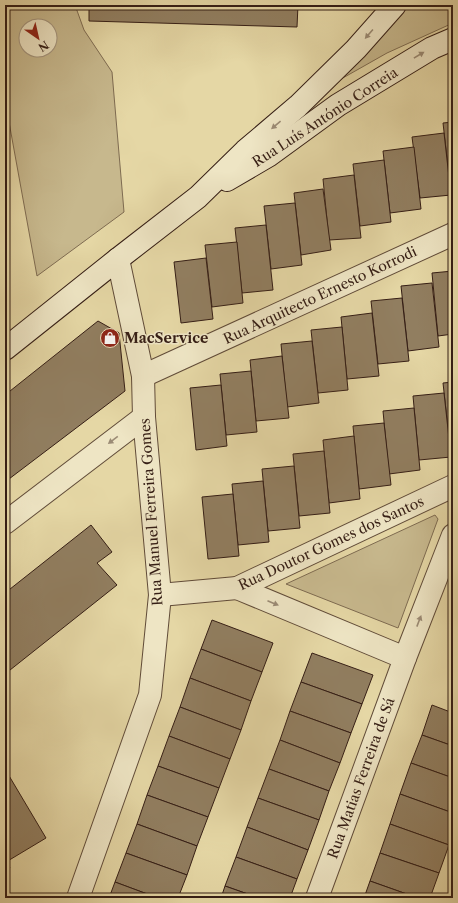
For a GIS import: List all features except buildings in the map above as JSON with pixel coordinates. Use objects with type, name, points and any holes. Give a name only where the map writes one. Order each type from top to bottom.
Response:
[{"type":"street","name":"Rua Luís António Correia","points":[[5,349],[198,197],[245,151],[298,106],[356,49],[395,5]]},
{"type":"street","name":"Rua Luís António Correia","points":[[198,197],[268,156],[338,105],[432,48],[453,39]]},
{"type":"street","name":"Rua Arquitecto Ernesto Korrodi","points":[[143,376],[453,234]]},
{"type":"street","name":"Rua Manuel Ferreira Gomes","points":[[78,898],[150,695],[160,595],[144,417],[143,376],[118,259]]},
{"type":"street","points":[[5,523],[144,417]]},
{"type":"street","name":"Rua Doutor Gomes dos Santos","points":[[160,595],[237,588],[453,486]]},
{"type":"street","name":"Rua Matias Ferreira de Sá","points":[[317,898],[405,658],[453,535]]},
{"type":"street","points":[[237,588],[405,658]]},
{"type":"shaded area","points":[[5,5],[75,5],[84,30],[112,72],[124,212],[37,276],[5,100]]},
{"type":"shaded area","points":[[408,5],[453,5],[453,23],[387,53],[334,83],[372,46]]},
{"type":"shaded area","points":[[435,515],[438,519],[398,628],[286,584]]},
{"type":"place","name":"MacService","points":[[110,338]]}]
